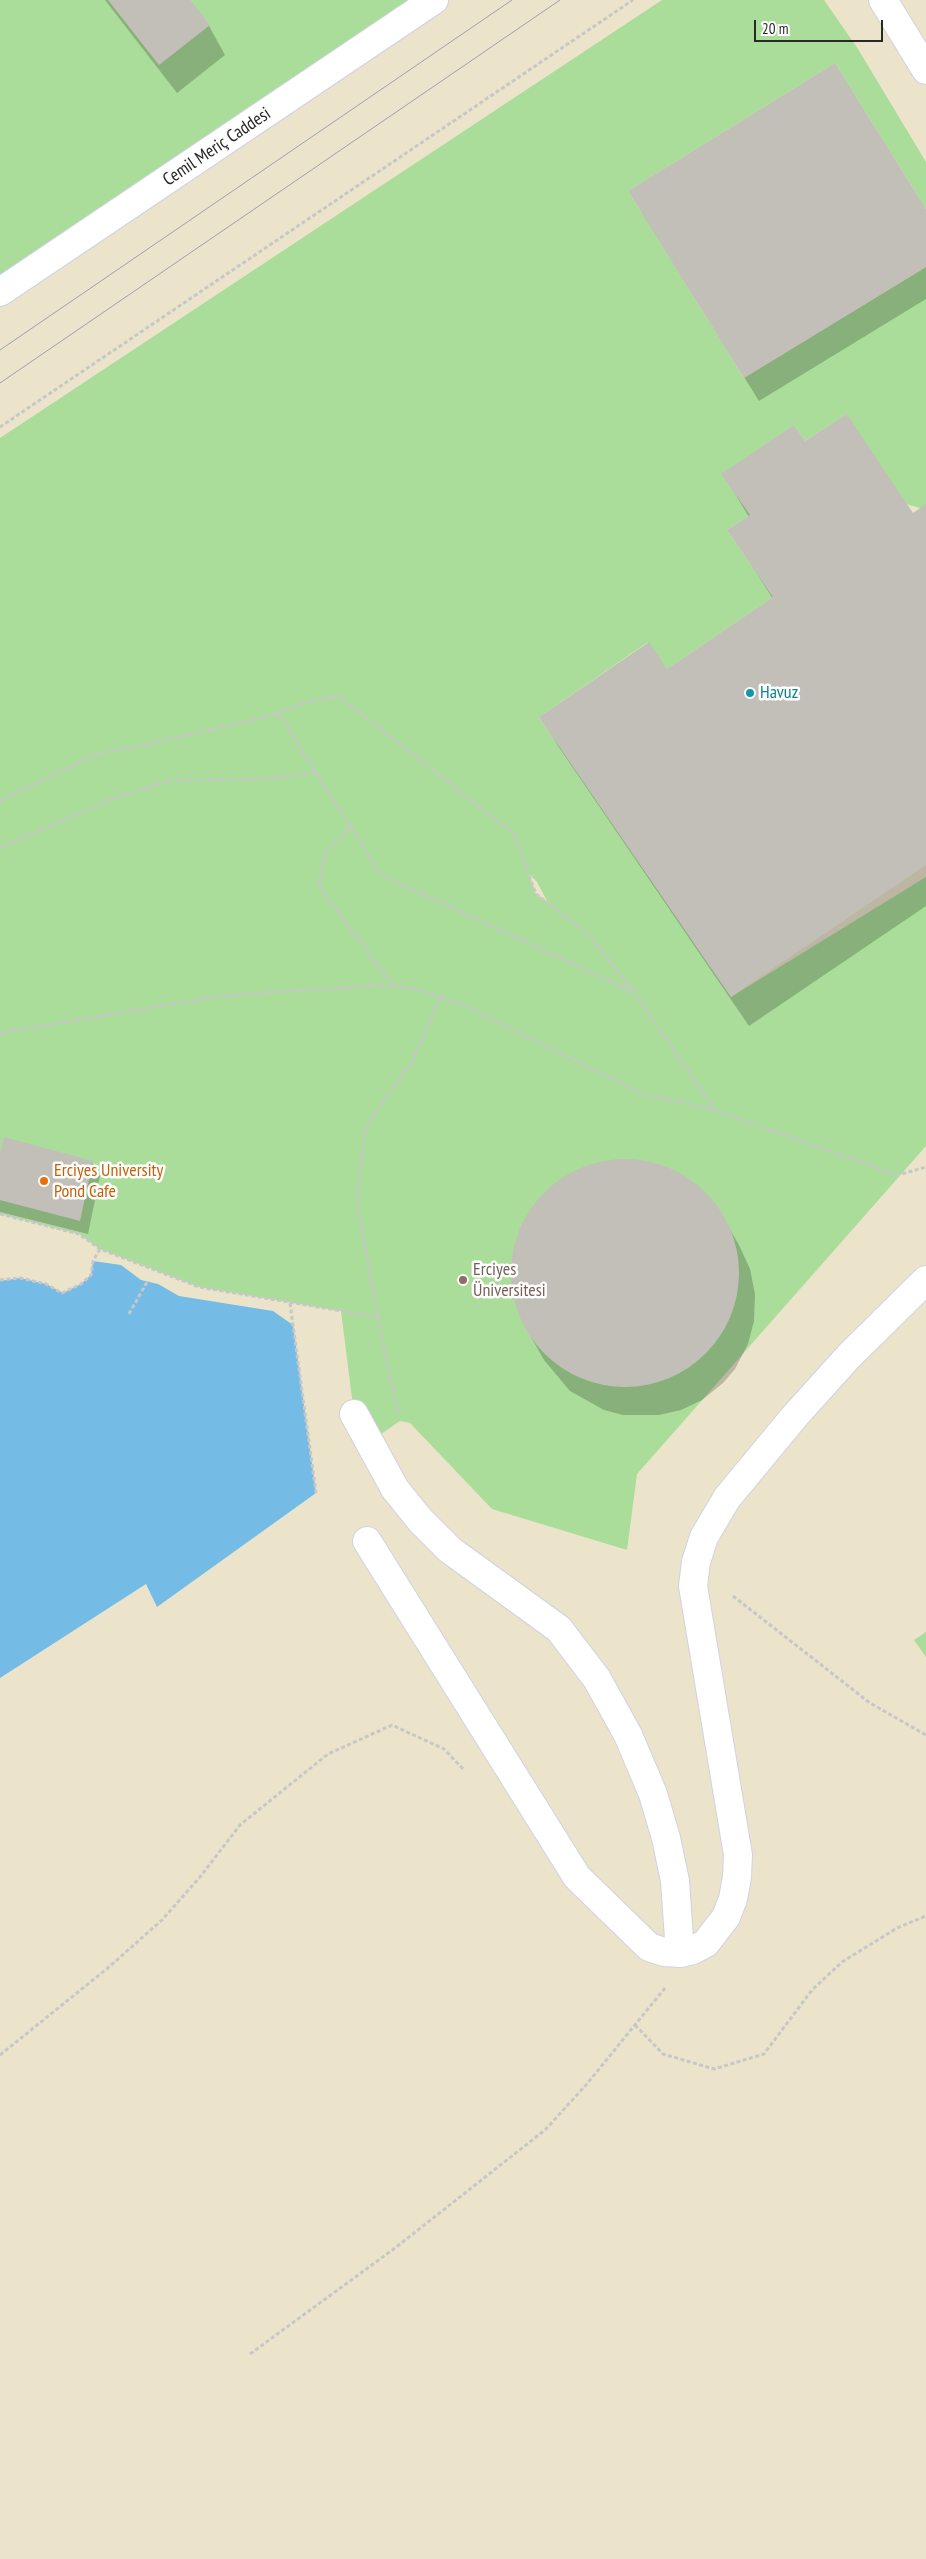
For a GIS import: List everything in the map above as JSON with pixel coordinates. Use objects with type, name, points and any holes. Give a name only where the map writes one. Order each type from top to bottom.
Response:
[{"type":"street","name":"Cemil Meriç Caddesi","points":[[0,292],[434,0]]},
{"type":"street","points":[[883,0],[926,70]]},
{"type":"street","points":[[367,1541],[577,1877],[649,1947],[664,1952],[680,1953],[693,1950],[706,1943],[726,1917],[733,1899],[738,1855],[693,1586],[696,1562],[704,1537],[726,1498],[849,1356],[926,1280]]},
{"type":"street","points":[[354,1414],[395,1489],[421,1521],[450,1550],[559,1629],[597,1679],[628,1735],[653,1794],[666,1838],[675,1881],[680,1953]]},
{"type":"path","points":[[0,427],[633,0]]},
{"type":"path","points":[[0,801],[92,756],[255,720],[312,701],[340,696],[513,833],[536,894],[587,933],[634,992],[714,1110]]},
{"type":"path","points":[[278,712],[380,874],[634,992]]},
{"type":"path","points":[[0,848],[111,799],[173,780],[260,779],[315,773]]},
{"type":"path","points":[[350,826],[325,853],[319,887],[394,987]]},
{"type":"path","points":[[0,1033],[219,996],[381,985],[417,989],[441,995],[641,1093],[714,1110],[898,1175],[926,1167]]},
{"type":"path","points":[[400,1421],[357,1203],[365,1128],[413,1060],[441,995]]},
{"type":"path","points":[[0,1214],[79,1234],[100,1249],[198,1287],[378,1317]]},
{"type":"path","points":[[0,1280],[20,1278],[46,1284],[62,1293],[82,1284],[91,1275],[94,1261],[100,1249]]},
{"type":"path","points":[[129,1314],[147,1282]]},
{"type":"path","points":[[290,1303],[316,1493]]},
{"type":"path","points":[[696,1562],[724,1589],[839,1680],[870,1703],[926,1735]]},
{"type":"path","points":[[0,2055],[109,1968],[162,1920],[200,1877],[240,1825],[328,1754],[392,1725],[444,1749],[470,1777]]},
{"type":"path","points":[[635,2025],[663,2054],[714,2069],[764,2054],[812,1990],[842,1962],[897,1928],[926,1916]]},
{"type":"path","points":[[250,2354],[395,2248],[545,2130],[586,2085],[680,1972],[680,1953]]},
{"type":"shaded area","name":"Erciyes Üniversitesi","points":[[0,0],[926,0],[926,2559],[0,2559]]},
{"type":"green space","points":[[0,0],[435,0],[0,307]]},
{"type":"green space","points":[[662,0],[824,0],[858,49],[926,162],[926,209],[835,63],[628,191],[744,378],[926,267],[926,510],[900,502],[847,414],[805,441],[794,425],[750,515],[727,530],[773,597],[667,669],[648,642],[539,717],[731,997],[926,877],[926,1146],[637,1474],[627,1550],[492,1509],[410,1423],[400,1421],[368,1443],[354,1414],[341,1311],[199,1287],[100,1249],[79,1234],[0,1214],[0,438]],"holes":[[[529,874],[537,882],[547,901],[536,894]]]},
{"type":"green space","points":[[926,1632],[926,1657],[914,1640]]},
{"type":"water","points":[[93,1261],[121,1265],[141,1280],[158,1284],[179,1296],[273,1311],[293,1325],[316,1493],[157,1607],[146,1584],[0,1678],[0,1281],[20,1278],[46,1284],[63,1293],[81,1284],[91,1275]]},
{"type":"building","points":[[108,0],[190,0],[210,25],[159,65]]},
{"type":"building","points":[[835,63],[926,209],[926,267],[744,378],[628,191]]},
{"type":"building","name":"Havuz","points":[[847,414],[913,513],[926,504],[926,865],[731,997],[539,717],[649,642],[667,669],[773,597],[727,530],[750,515],[721,474],[794,425],[805,441]]},
{"type":"building","name":"Erciyes University Pond Cafe","points":[[4,1137],[93,1161],[80,1221],[0,1200],[0,1154]]},
{"type":"building","points":[[625,1159],[647,1161],[679,1172],[706,1192],[726,1219],[737,1251],[739,1273],[737,1295],[726,1327],[706,1354],[679,1374],[647,1385],[625,1387],[603,1385],[571,1374],[544,1354],[524,1327],[513,1295],[511,1273],[513,1251],[524,1219],[544,1192],[571,1172],[603,1161]]},
{"type":"tram line","points":[[0,350],[512,0]]},
{"type":"tram line","points":[[0,383],[560,0]]},
{"type":"place","name":"Havuz","points":[[750,693]]},
{"type":"place","name":"Erciyes University Pond Cafe","points":[[44,1181]]},
{"type":"place","name":"Erciyes Üniversitesi","points":[[463,1280]]}]
